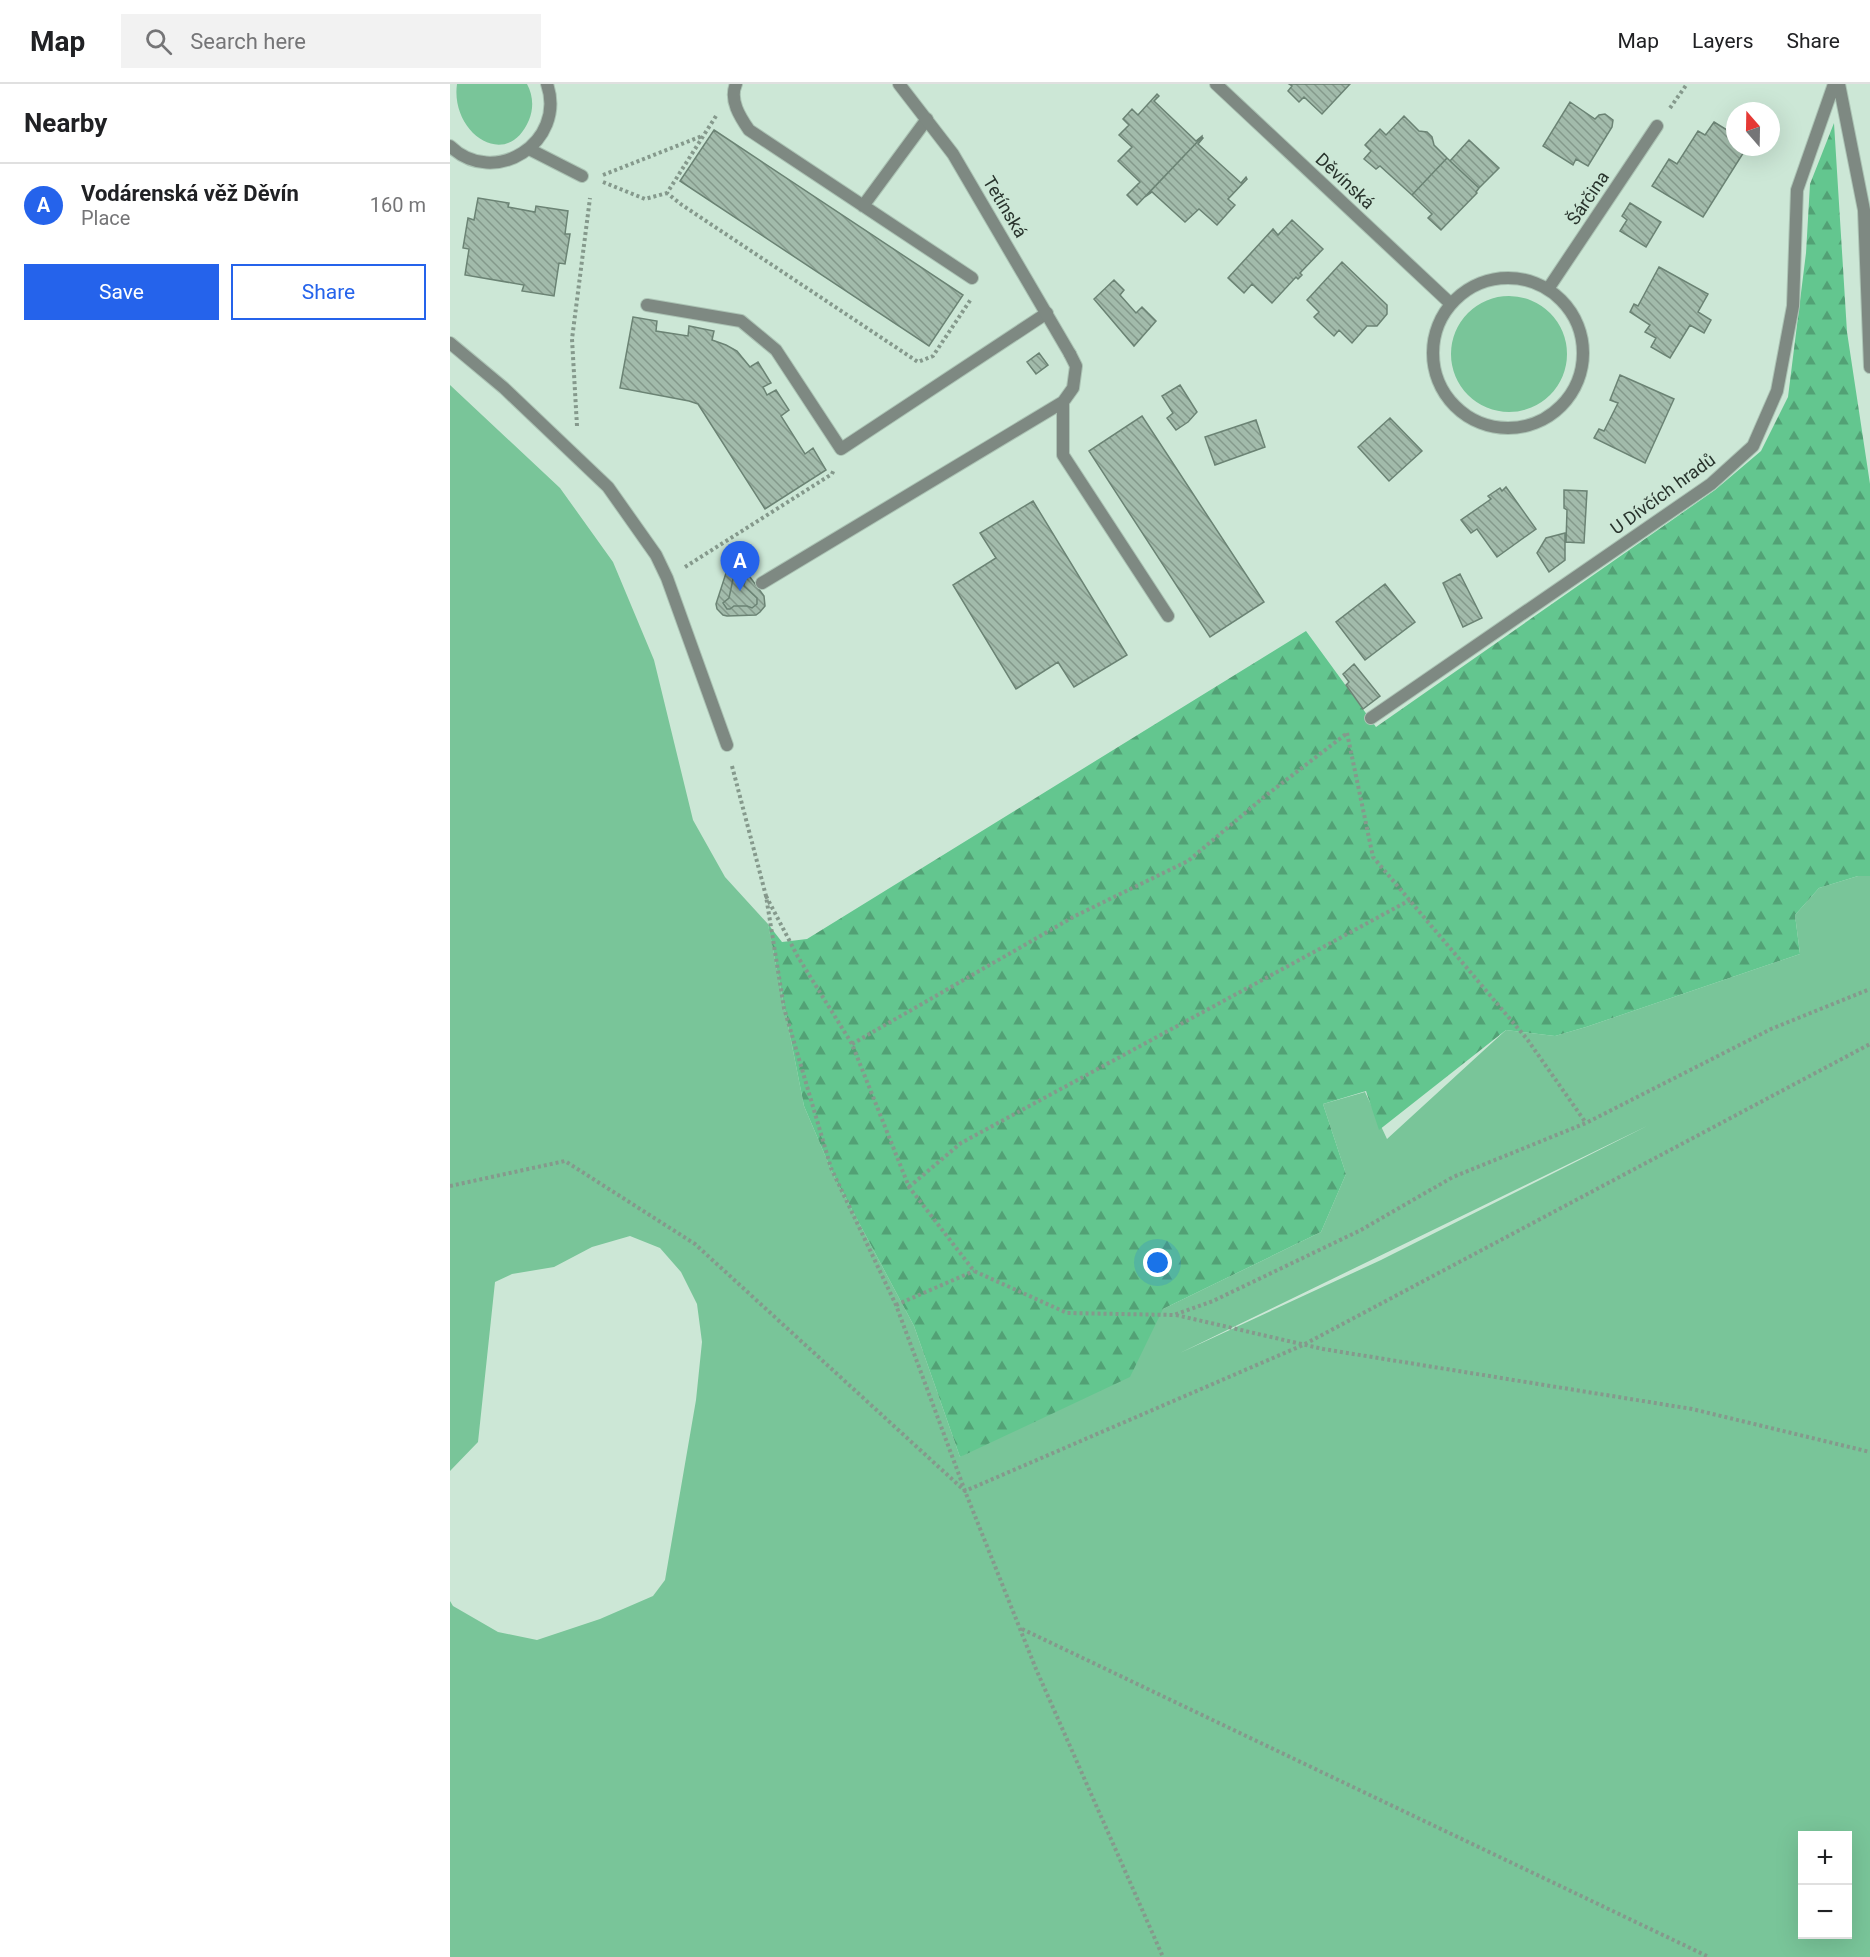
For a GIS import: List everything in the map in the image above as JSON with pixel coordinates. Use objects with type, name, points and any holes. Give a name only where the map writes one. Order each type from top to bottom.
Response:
[{"type":"street","points":[[450,146],[458,153],[475,161],[494,163],[513,159],[529,149],[543,133],[550,114],[550,94],[547,84]]},
{"type":"street","name":"Tetínská","points":[[899,84],[953,153],[1070,354],[1076,366],[1073,388],[1063,402]]},
{"type":"street","name":"Děvínská","points":[[1216,84],[1450,304]]},
{"type":"street","name":"U Dívčích hradů","points":[[1371,718],[1711,484],[1753,446],[1777,391],[1793,306],[1797,190],[1834,84]]},
{"type":"street","points":[[1839,84],[1864,210],[1870,367]]},
{"type":"street","points":[[735,86],[736,111],[749,130],[972,278]]},
{"type":"street","points":[[863,206],[927,119]]},
{"type":"street","name":"Šárčina","points":[[1548,289],[1657,126]]},
{"type":"street","points":[[529,149],[588,178]]},
{"type":"street","points":[[1507,278],[1529,280],[1548,289],[1568,306],[1580,329],[1584,355],[1579,381],[1565,403],[1545,419],[1520,428],[1494,427],[1469,418],[1449,401],[1437,378],[1432,352],[1437,327],[1450,304],[1467,290],[1486,281],[1507,278]]},
{"type":"street","points":[[647,305],[741,321],[776,350],[842,449],[1047,313]]},
{"type":"street","points":[[450,343],[504,388],[608,487],[656,555],[667,578],[727,745]]},
{"type":"street","points":[[762,583],[1063,402]]},
{"type":"street","points":[[1063,402],[1062,455],[1168,616]]},
{"type":"path","points":[[1657,126],[1688,84]]},
{"type":"path","points":[[588,178],[645,199],[667,193],[735,86]]},
{"type":"path","points":[[588,178],[703,136]]},
{"type":"path","points":[[580,461],[572,339],[588,178]]},
{"type":"path","points":[[667,193],[918,362],[933,356],[981,284],[972,278]]},
{"type":"path","points":[[667,578],[832,474],[842,449]]},
{"type":"path","points":[[852,1044],[1075,916],[1188,861],[1264,797],[1346,734],[1371,718]]},
{"type":"path","points":[[1346,734],[1374,857],[1527,1039],[1586,1123]]},
{"type":"path","points":[[727,745],[765,896],[784,1008],[831,1168],[896,1305],[1036,1669],[1163,1957]]},
{"type":"path","points":[[765,896],[798,957],[852,1044],[909,1187],[974,1271],[1067,1313],[1174,1315],[1303,1345],[1692,1409],[1870,1452]]},
{"type":"path","points":[[909,1187],[960,1143],[1410,900]]},
{"type":"path","points":[[1174,1315],[1213,1301],[1361,1230],[1454,1177],[1586,1123],[1772,1029],[1870,988]]},
{"type":"path","points":[[966,1491],[1303,1345],[1870,1044]]},
{"type":"path","points":[[450,1186],[565,1161],[696,1244],[966,1491]]},
{"type":"path","points":[[896,1305],[974,1271]]},
{"type":"path","points":[[1021,1629],[1709,1957]]},
{"type":"green space","points":[[457,84],[527,84],[532,97],[532,111],[529,120],[519,135],[507,143],[495,144],[482,140],[471,131],[462,118],[457,102]]},
{"type":"green space","points":[[1834,123],[1847,332],[1870,484],[1870,876],[1858,876],[1819,888],[1795,915],[1800,954],[1555,1036],[1506,1030],[1379,1130],[1366,1091],[1323,1104],[1346,1174],[1321,1232],[1163,1309],[1130,1377],[960,1457],[914,1326],[833,1174],[804,1106],[768,924],[782,942],[807,939],[1306,631],[1376,727],[1715,490],[1761,451],[1788,397],[1806,253],[1810,184]]},
{"type":"green space","points":[[1509,296],[1531,300],[1550,313],[1563,332],[1567,354],[1563,376],[1550,395],[1531,408],[1509,412],[1487,408],[1468,395],[1455,376],[1451,354],[1455,332],[1468,313],[1487,300]]},
{"type":"green space","points":[[450,385],[560,488],[613,562],[654,660],[693,820],[725,877],[768,924],[804,1106],[833,1174],[914,1326],[960,1457],[1163,1309],[1321,1232],[1346,1174],[1323,1104],[1365,1092],[1387,1139],[1506,1030],[1555,1036],[1800,954],[1795,915],[1819,888],[1858,876],[1870,876],[1870,1957],[450,1957],[450,1601],[453,1606],[498,1632],[537,1640],[600,1619],[653,1596],[665,1580],[696,1400],[702,1342],[697,1304],[681,1272],[660,1248],[630,1236],[592,1247],[554,1267],[512,1274],[495,1282],[478,1442],[450,1471]],"holes":[[[1647,1126],[1381,1260],[1180,1353]]]},
{"type":"building","points":[[1289,84],[1350,84],[1322,114],[1304,97],[1299,102],[1288,91],[1292,86]]},
{"type":"building","points":[[1157,94],[1159,96],[1154,101],[1196,141],[1202,137],[1137,205],[1127,195],[1140,182],[1118,161],[1132,147],[1119,135],[1129,125],[1123,119],[1132,109],[1138,115]]},
{"type":"building","points":[[1570,102],[1595,119],[1605,114],[1613,120],[1612,127],[1588,166],[1576,159],[1573,165],[1543,146]]},
{"type":"building","points":[[1404,116],[1419,131],[1427,132],[1432,137],[1434,145],[1447,158],[1412,195],[1380,166],[1376,169],[1364,159],[1371,151],[1365,145],[1380,129],[1386,135]]},
{"type":"building","points":[[1714,122],[1726,129],[1726,156],[1741,156],[1703,217],[1652,186],[1669,159],[1677,164],[1698,131],[1705,135]]},
{"type":"building","points":[[714,130],[963,295],[929,346],[680,181]]},
{"type":"building","points":[[1202,137],[1198,144],[1241,183],[1246,177],[1247,179],[1228,199],[1235,205],[1217,225],[1199,209],[1185,222],[1152,192],[1145,197]]},
{"type":"building","points":[[1469,140],[1499,168],[1479,188],[1450,161]]},
{"type":"building","points":[[1447,158],[1479,188],[1477,193],[1441,230],[1428,218],[1432,214],[1412,195]]},
{"type":"building","points":[[478,198],[509,203],[508,207],[535,212],[536,206],[568,211],[565,234],[570,234],[565,264],[559,263],[554,296],[522,291],[524,285],[465,275],[469,249],[463,248],[468,218],[474,220]]},
{"type":"building","points":[[1630,203],[1661,222],[1646,247],[1620,231],[1627,220],[1622,216]]},
{"type":"building","points":[[1292,220],[1323,249],[1300,273],[1302,275],[1298,279],[1296,277],[1272,303],[1252,284],[1244,293],[1228,278],[1273,229],[1278,235]]},
{"type":"building","points":[[1342,262],[1387,305],[1387,314],[1377,326],[1367,326],[1352,343],[1339,330],[1334,336],[1320,323],[1314,317],[1319,312],[1307,300]]},
{"type":"building","points":[[1659,267],[1708,294],[1698,312],[1711,320],[1704,333],[1690,325],[1670,358],[1651,347],[1656,338],[1645,332],[1650,325],[1630,312],[1634,304],[1638,306]]},
{"type":"building","points":[[1114,280],[1124,290],[1120,295],[1136,313],[1142,307],[1156,321],[1134,346],[1094,299]]},
{"type":"building","points":[[633,317],[657,321],[656,331],[688,336],[689,326],[714,331],[712,340],[737,351],[750,367],[758,362],[771,383],[763,387],[767,395],[776,390],[789,410],[781,416],[805,454],[813,448],[826,470],[765,509],[698,404],[620,388]]},
{"type":"building","points":[[1039,353],[1048,365],[1036,374],[1027,362]]},
{"type":"building","points":[[1620,375],[1674,399],[1645,463],[1594,438],[1599,429],[1604,431],[1618,403],[1610,400]]},
{"type":"building","points":[[1180,385],[1197,412],[1176,430],[1167,418],[1173,413],[1162,396]]},
{"type":"building","points":[[1142,416],[1264,602],[1210,637],[1089,451]]},
{"type":"building","points":[[1390,418],[1422,451],[1389,481],[1358,447]]},
{"type":"building","points":[[1256,420],[1265,447],[1215,465],[1205,437]]},
{"type":"building","points":[[1506,487],[1536,529],[1497,557],[1477,529],[1471,533],[1461,520],[1491,499],[1488,496]]},
{"type":"building","points":[[1564,490],[1587,491],[1584,543],[1566,542],[1567,510],[1564,508]]},
{"type":"building","points":[[1033,501],[1127,655],[1074,687],[1058,662],[1016,689],[953,585],[996,558],[980,533]]},
{"type":"building","points":[[1565,533],[1565,560],[1549,572],[1537,553],[1546,538]]},
{"type":"building","points":[[735,566],[744,569],[764,596],[765,606],[756,615],[727,616],[717,609],[716,604],[726,573]],"holes":[[[742,577],[745,581],[744,586],[757,598],[757,604],[752,608],[734,606],[727,609],[723,603],[729,598],[733,579]]]},
{"type":"building","points":[[1460,574],[1482,618],[1463,627],[1443,583]]},
{"type":"building","points":[[742,577],[745,581],[744,586],[757,598],[757,604],[752,608],[734,606],[727,609],[723,603],[729,598],[733,579]]},
{"type":"building","points":[[1385,584],[1415,622],[1365,660],[1336,622]]},
{"type":"building","points":[[1354,664],[1380,696],[1363,709],[1346,685],[1349,682],[1343,674]]},
{"type":"place","name":"Vodárenská věž Děvín","points":[[740,591]]}]
